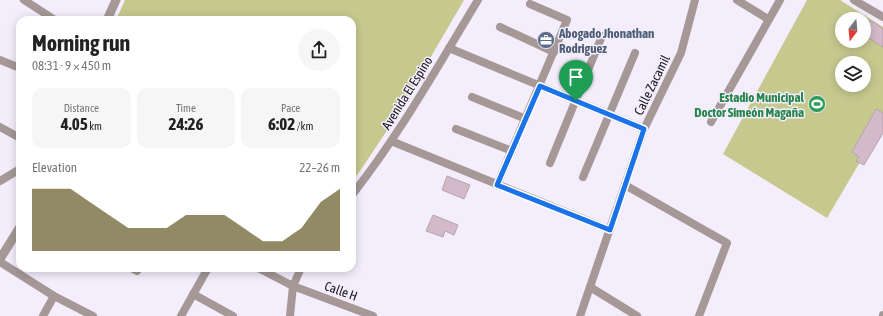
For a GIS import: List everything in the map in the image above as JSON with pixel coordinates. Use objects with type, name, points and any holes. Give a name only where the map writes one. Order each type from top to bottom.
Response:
[{"type":"street","points":[[24,0],[49,16]]},
{"type":"street","points":[[109,16],[116,0]]},
{"type":"street","name":"Avenida El Espino","points":[[356,190],[373,169],[415,104],[478,0]]},
{"type":"street","name":"Calle Zacamil","points":[[580,316],[644,129],[681,54],[695,0]]},
{"type":"street","points":[[737,0],[768,19]]},
{"type":"street","points":[[711,122],[780,0]]},
{"type":"street","points":[[854,0],[883,17]]},
{"type":"street","points":[[497,185],[567,20],[530,4]]},
{"type":"street","points":[[500,27],[554,52]]},
{"type":"street","points":[[550,163],[602,36]]},
{"type":"street","points":[[449,48],[644,129]]},
{"type":"street","points":[[583,177],[635,53]]},
{"type":"street","points":[[0,60],[16,66]]},
{"type":"street","points":[[472,97],[526,119]]},
{"type":"street","points":[[0,127],[16,136]]},
{"type":"street","points":[[456,129],[512,150]]},
{"type":"street","points":[[391,141],[610,230]]},
{"type":"street","points":[[0,181],[16,171]]},
{"type":"street","points":[[625,185],[727,242],[699,316]]},
{"type":"street","points":[[16,234],[0,260],[16,271]]},
{"type":"street","points":[[18,272],[54,296],[93,316]]},
{"type":"street","points":[[181,316],[206,272]]},
{"type":"street","name":"Calle H","points":[[266,272],[293,286],[373,316]]},
{"type":"street","points":[[290,316],[293,286],[300,272]]},
{"type":"street","points":[[590,287],[637,316]]},
{"type":"street","points":[[193,294],[232,316]]},
{"type":"street","points":[[43,316],[54,296]]},
{"type":"green space","points":[[125,0],[464,0],[394,120],[356,176],[356,16],[118,16]]},
{"type":"green space","name":"Estadio Municipal Doctor Simeón Magaña","points":[[807,0],[840,0],[859,12],[835,12],[835,48],[871,48],[871,19],[883,27],[883,123],[827,218],[723,154]]},
{"type":"building","points":[[871,22],[883,29],[883,47],[871,39]]},
{"type":"building","points":[[876,109],[883,113],[883,133],[864,165],[856,161],[859,157],[852,152]]},
{"type":"building","points":[[447,176],[470,185],[464,199],[442,190]]},
{"type":"building","points":[[433,215],[458,225],[454,235],[445,231],[443,237],[426,231]]},
{"type":"place","name":"Abogado Jhonathan Rodriguez","points":[[546,40]]},
{"type":"place","name":"Estadio Municipal Doctor Simeón Magaña","points":[[817,104]]},
{"type":"route","points":[[540,86],[576,101],[644,129],[610,230],[497,185],[540,86]]}]
